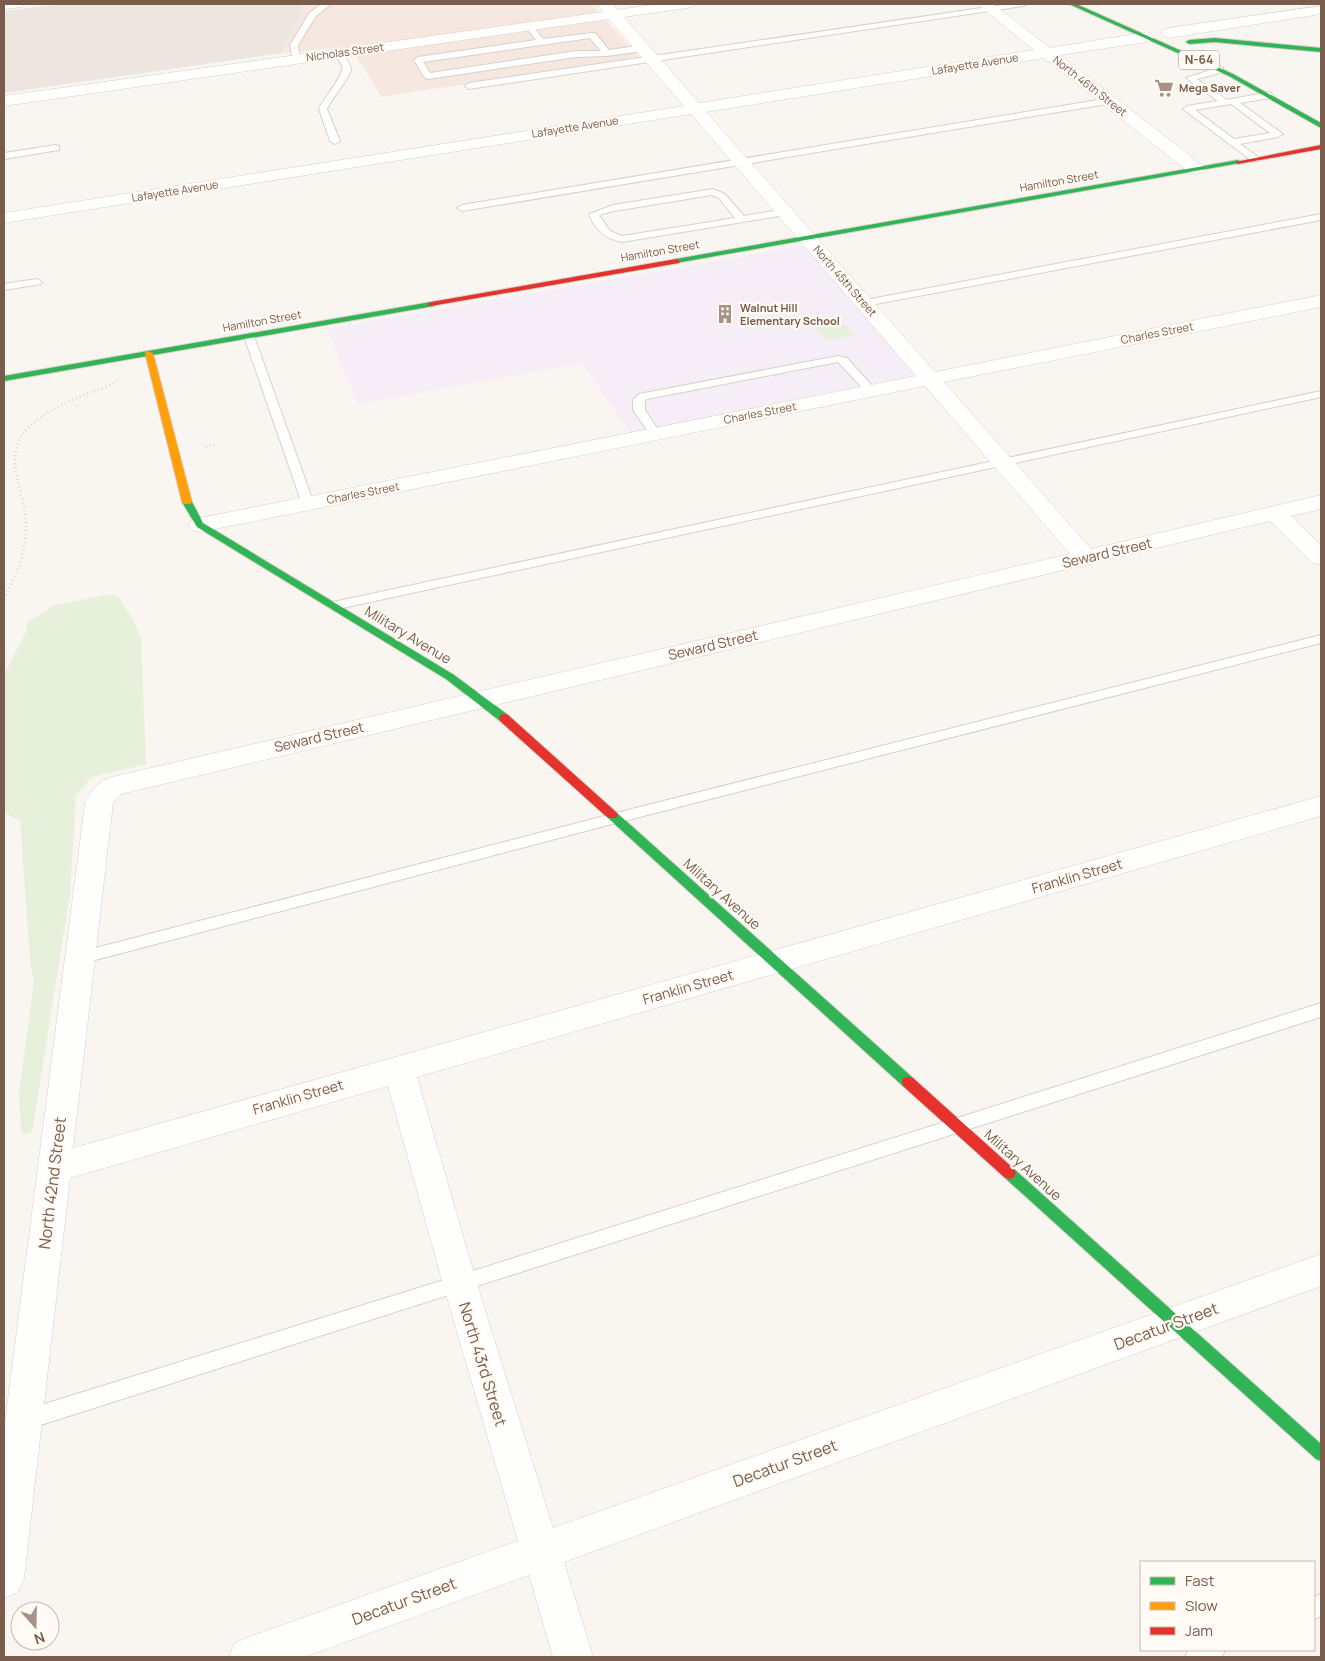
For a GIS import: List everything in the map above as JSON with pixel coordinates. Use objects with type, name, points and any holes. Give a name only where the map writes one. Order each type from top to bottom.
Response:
[{"type":"main road","name":"N-64","points":[[1072,4],[1189,42],[1212,52]]},
{"type":"main road","name":"N-64","points":[[1159,33],[1220,70],[1270,95],[1321,126]]},
{"type":"main road","points":[[1189,42],[1215,40],[1321,50]]},
{"type":"main road","name":"Hamilton Street","points":[[4,379],[1321,148]]},
{"type":"main road","points":[[149,354],[189,508],[200,526]]},
{"type":"main road","name":"Military Avenue","points":[[200,526],[450,677],[498,713],[1321,1454]]},
{"type":"street","points":[[4,6],[17,4]]},
{"type":"street","name":"Nicholas Street","points":[[4,101],[529,26],[608,9],[687,4]]},
{"type":"street","name":"North 46th Street","points":[[987,6],[1196,169]]},
{"type":"street","name":"North 45th Street","points":[[608,9],[1086,558]]},
{"type":"street","name":"Lafayette Avenue","points":[[4,218],[1048,53],[1159,33],[1321,10]]},
{"type":"street","name":"Charles Street","points":[[200,526],[1321,300]]},
{"type":"street","name":"Seward Street","points":[[107,791],[112,786],[123,783],[1321,502]]},
{"type":"street","points":[[1274,513],[1321,558]]},
{"type":"street","name":"North 42nd Street","points":[[4,1578],[8,1509],[23,1421],[99,803],[107,791]]},
{"type":"street","name":"Franklin Street","points":[[54,1168],[1321,806]]},
{"type":"street","name":"North 43rd Street","points":[[399,1068],[460,1284],[572,1657]]},
{"type":"street","name":"Decatur Street","points":[[249,1657],[1321,1270]]},
{"type":"lane","points":[[296,59],[294,45],[313,14],[327,4]]},
{"type":"lane","points":[[469,86],[647,53],[987,6],[1023,4]]},
{"type":"lane","points":[[529,26],[541,42]]},
{"type":"lane","points":[[607,53],[592,35],[418,60],[428,76],[576,54],[647,53]]},
{"type":"lane","points":[[335,141],[323,108],[331,90],[347,74],[347,68],[338,53]]},
{"type":"lane","points":[[1220,70],[1190,78],[1278,134],[1232,142]]},
{"type":"lane","points":[[1255,159],[1187,109],[1270,95]]},
{"type":"lane","points":[[462,208],[1110,101]]},
{"type":"lane","points":[[4,156],[56,148]]},
{"type":"lane","points":[[741,219],[722,196],[713,192],[608,209],[594,214],[606,234],[623,239],[785,212]]},
{"type":"lane","points":[[865,303],[1321,217]]},
{"type":"lane","points":[[4,287],[37,282]]},
{"type":"lane","points":[[249,336],[308,504]]},
{"type":"lane","points":[[656,434],[639,410],[639,400],[643,396],[838,359],[843,360],[871,391]]},
{"type":"lane","points":[[333,606],[1321,394]]},
{"type":"lane","points":[[80,958],[616,818],[1321,639]]},
{"type":"lane","points":[[23,1421],[1321,1010]]},
{"type":"lane","points":[[1196,1657],[1211,1651]]},
{"type":"path","points":[[4,599],[18,573],[22,559],[26,525],[24,505],[16,488],[13,470],[18,441],[31,424],[44,415],[74,398],[117,381]]},
{"type":"path","points":[[206,447],[215,444]]},
{"type":"shaded area","points":[[62,4],[304,4],[282,53],[4,93],[4,11]]},
{"type":"shaded area","points":[[304,4],[592,4],[639,57],[382,97],[350,47],[282,53]]},
{"type":"shaded area","points":[[800,246],[809,250],[915,373],[914,375],[630,433],[582,363],[358,404],[327,329]]},
{"type":"green space","points":[[844,323],[855,335],[827,341],[816,328]]},
{"type":"green space","points":[[114,595],[119,598],[132,618],[141,638],[146,764],[92,777],[76,795],[70,894],[32,1132],[26,1135],[21,1132],[19,1094],[34,981],[30,961],[20,821],[4,814],[4,674],[26,632],[28,622],[53,606],[99,596]]},
{"type":"traffic: fast","points":[[1072,4],[1231,75],[1321,126]]},
{"type":"traffic: fast","points":[[1189,42],[1215,40],[1321,50]]},
{"type":"traffic: fast","points":[[676,261],[1238,162]]},
{"type":"traffic: fast","points":[[4,379],[431,304]]},
{"type":"traffic: fast","points":[[187,502],[200,525],[450,677],[504,718]]},
{"type":"traffic: fast","points":[[612,815],[908,1082]]},
{"type":"traffic: fast","points":[[1009,1173],[1321,1454]]},
{"type":"traffic: slow","points":[[149,353],[187,502]]},
{"type":"traffic: jam","points":[[1238,162],[1321,147]]},
{"type":"traffic: jam","points":[[431,304],[676,261]]},
{"type":"traffic: jam","points":[[504,718],[612,815]]},
{"type":"traffic: jam","points":[[908,1082],[1009,1173]]},
{"type":"place","name":"Mega Saver","points":[[1164,88]]},
{"type":"place","name":"Walnut Hill Elementary School","points":[[725,314]]}]
